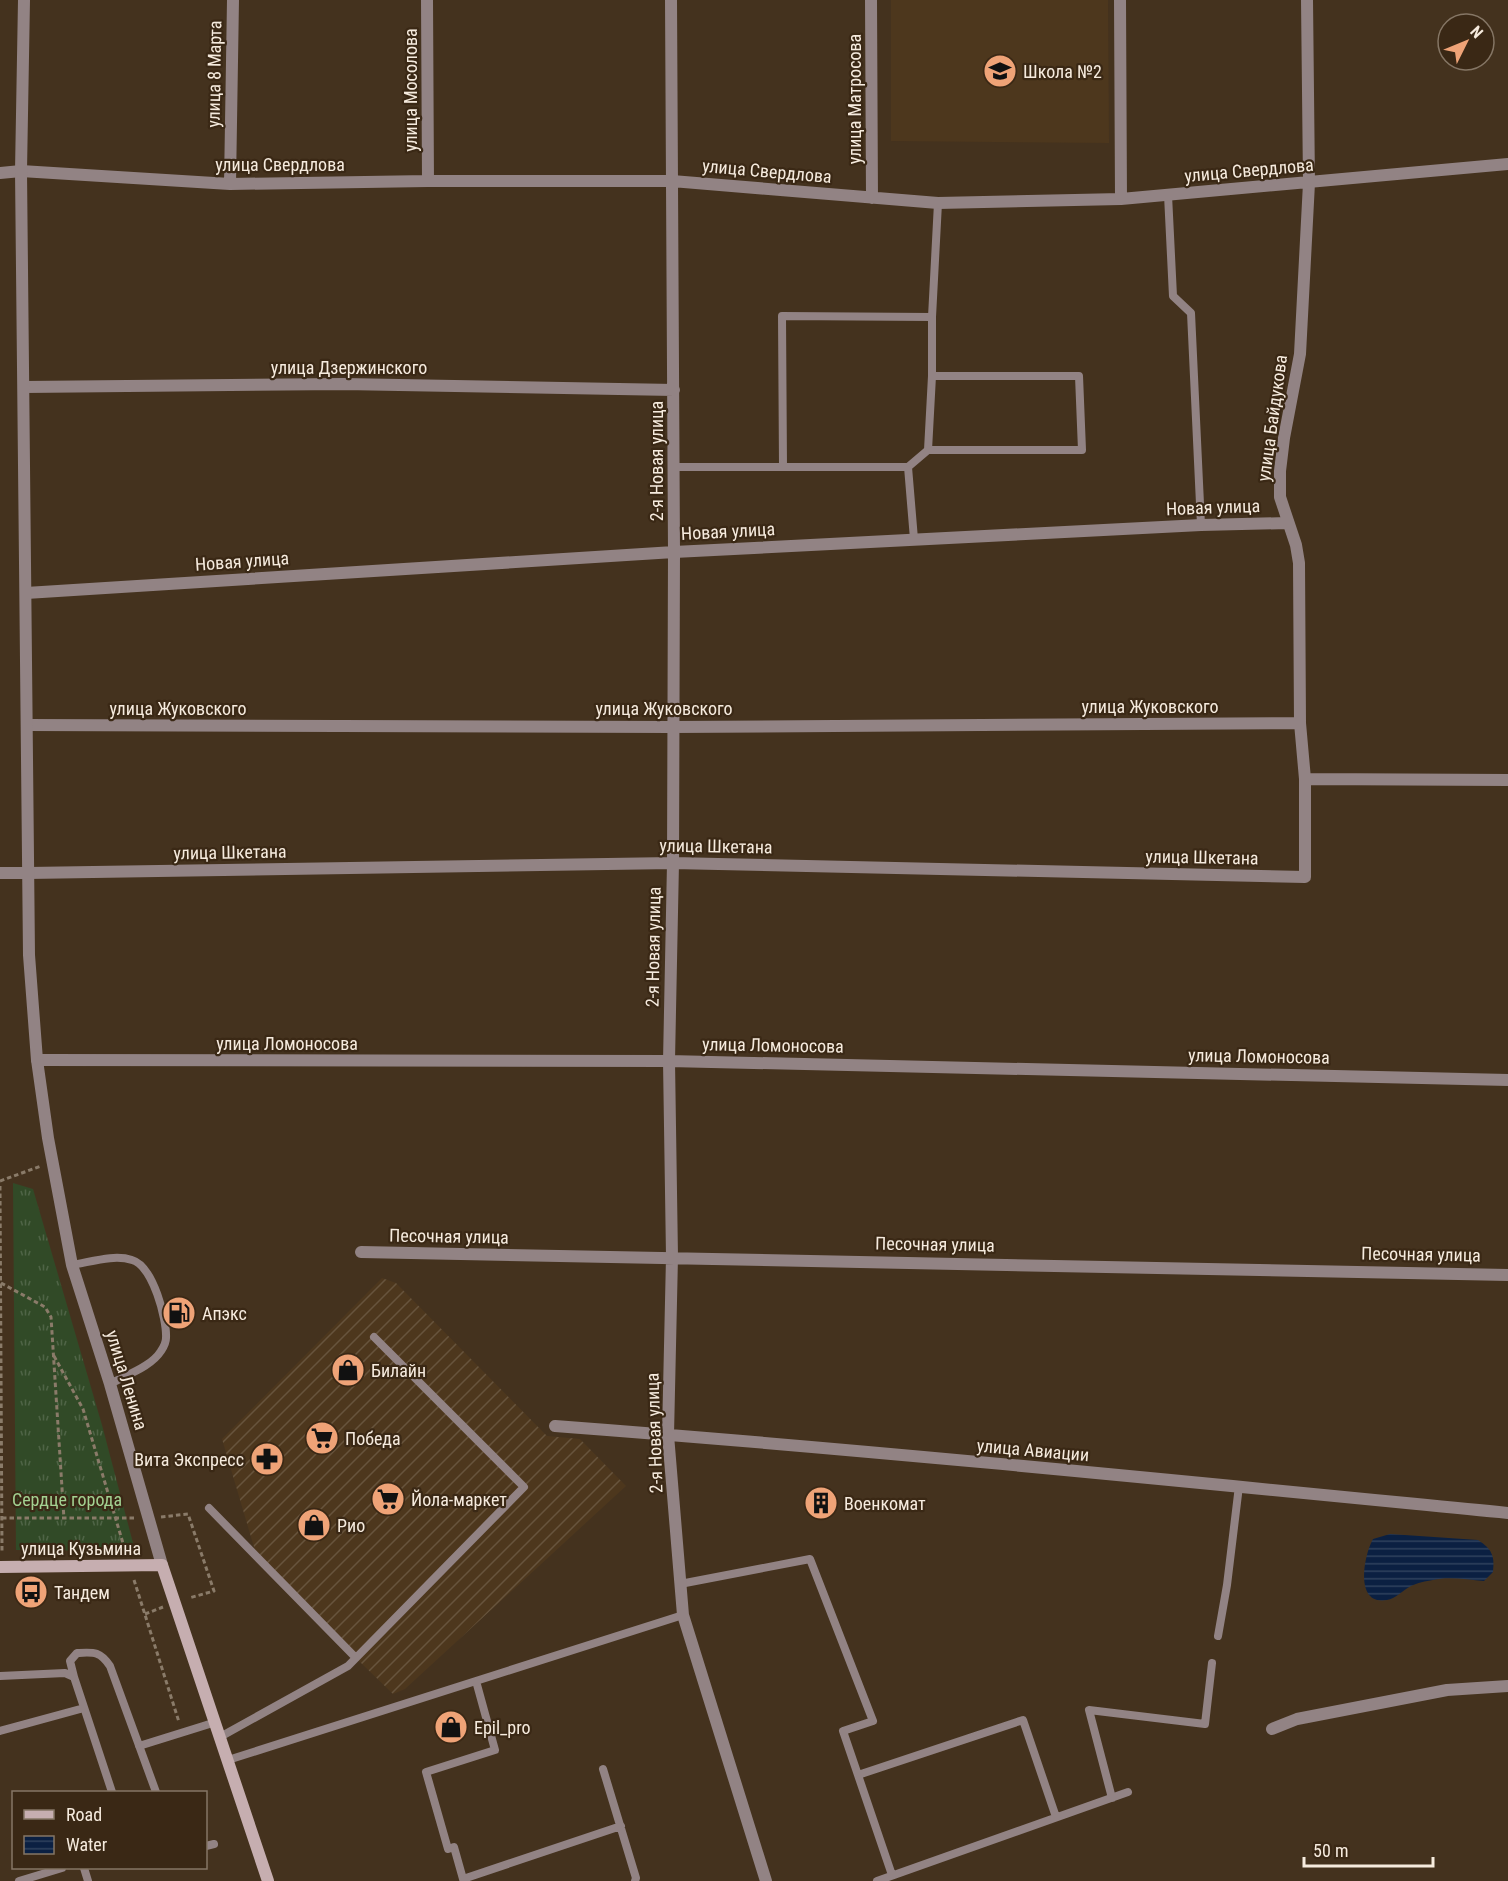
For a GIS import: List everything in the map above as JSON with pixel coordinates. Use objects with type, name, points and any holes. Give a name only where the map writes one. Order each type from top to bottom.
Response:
[{"type":"main road","name":"улица Кузьмина","points":[[1,1567],[162,1565]]},
{"type":"main road","name":"улица Ленина","points":[[162,1565],[268,1881]]},
{"type":"street","name":"улица Ленина","points":[[24,0],[21,171],[29,966],[37,1060],[48,1138],[72,1265],[110,1384],[162,1565]]},
{"type":"street","name":"улица 8 Марта","points":[[230,184],[233,0]]},
{"type":"street","name":"улица Мосолова","points":[[427,0],[428,181]]},
{"type":"street","name":"2-я Новая улица","points":[[671,0],[674,552],[673,863],[669,1061],[672,1257],[668,1435],[683,1615],[766,1881]]},
{"type":"street","name":"улица Матросова","points":[[871,0],[872,198]]},
{"type":"street","points":[[1120,0],[1121,199]]},
{"type":"street","name":"улица Байдукова","points":[[1305,779],[1300,723],[1299,563],[1296,545],[1280,497],[1280,471],[1300,354],[1309,183],[1306,0]]},
{"type":"street","name":"улица Свердлова","points":[[0,173],[21,171],[230,184],[672,181],[939,202],[1121,199],[1508,164]]},
{"type":"street","name":"улица Дзержинского","points":[[24,387],[344,384],[674,390]]},
{"type":"street","name":"Новая улица","points":[[26,593],[674,552],[1202,525],[1287,523]]},
{"type":"street","name":"улица Жуковского","points":[[27,725],[673,727],[1300,723]]},
{"type":"street","points":[[1305,779],[1508,780]]},
{"type":"street","name":"улица Шкетана","points":[[0,873],[673,863],[1305,877],[1305,779]]},
{"type":"street","name":"улица Ломоносова","points":[[37,1060],[669,1061],[1508,1080]]},
{"type":"street","name":"Песочная улица","points":[[361,1252],[1508,1275]]},
{"type":"street","name":"улица Авиации","points":[[555,1426],[1239,1486],[1508,1514]]},
{"type":"street","points":[[1272,1729],[1297,1719],[1447,1690],[1508,1686]]},
{"type":"lane","points":[[1168,195],[1173,296],[1191,313],[1202,525]]},
{"type":"lane","points":[[927,450],[939,202]]},
{"type":"lane","points":[[783,467],[782,316],[932,316]]},
{"type":"lane","points":[[674,467],[908,467],[927,450],[1082,450],[1079,376],[932,376]]},
{"type":"lane","points":[[908,467],[914,539]]},
{"type":"lane","points":[[72,1265],[116,1258],[134,1260],[149,1274],[157,1293],[166,1340],[159,1353],[145,1365],[110,1384]]},
{"type":"lane","points":[[220,1737],[348,1666],[524,1487],[374,1337]]},
{"type":"lane","points":[[1218,1636],[1227,1585],[1239,1486]]},
{"type":"lane","points":[[209,1508],[356,1658]]},
{"type":"lane","points":[[680,1584],[810,1559],[873,1721],[843,1731],[892,1875]]},
{"type":"lane","points":[[228,1760],[683,1615]]},
{"type":"lane","points":[[112,1791],[74,1677],[70,1661],[77,1653],[92,1652],[103,1656],[110,1666],[156,1791]]},
{"type":"lane","points":[[1112,1798],[1089,1710],[1205,1724],[1212,1663]]},
{"type":"lane","points":[[0,1676],[65,1673],[74,1677]]},
{"type":"lane","points":[[476,1681],[495,1750],[426,1772],[448,1849],[454,1847],[461,1880],[621,1826]]},
{"type":"lane","points":[[0,1731],[84,1708]]},
{"type":"lane","points":[[858,1775],[1023,1720],[1056,1817]]},
{"type":"lane","points":[[140,1746],[216,1722]]},
{"type":"lane","points":[[603,1769],[635,1881]]},
{"type":"lane","points":[[877,1881],[1128,1792]]},
{"type":"lane","points":[[19,1881],[59,1869]]},
{"type":"path","points":[[0,1181],[42,1166]]},
{"type":"path","points":[[0,1185],[1,1567]]},
{"type":"path","points":[[1,1283],[45,1307],[51,1317],[64,1519]]},
{"type":"path","points":[[54,1356],[83,1409],[182,1732]]},
{"type":"path","points":[[145,1614],[175,1602],[214,1591],[188,1514]]},
{"type":"path","points":[[2,1518],[116,1519]]},
{"type":"shaded area","name":"Школа №2","points":[[891,0],[1108,0],[1109,143],[891,141]]},
{"type":"shaded area","points":[[382,1278],[396,1283],[547,1436],[580,1439],[626,1486],[405,1689],[393,1694],[259,1564],[222,1439]]},
{"type":"green space","name":"Сердце города","points":[[13,1183],[33,1189],[102,1425],[133,1543],[116,1551],[16,1550]]},
{"type":"water","points":[[1390,1534],[1478,1540],[1492,1553],[1493,1572],[1484,1581],[1439,1579],[1413,1585],[1390,1599],[1377,1600],[1366,1588],[1364,1578],[1367,1556],[1373,1539]]},
{"type":"place","name":"Школа №2","points":[[1000,71]]},
{"type":"place","name":"Апэкс","points":[[179,1313]]},
{"type":"place","name":"Билайн","points":[[348,1370]]},
{"type":"place","name":"Победа","points":[[322,1438]]},
{"type":"place","name":"Вита Экспресс","points":[[267,1459]]},
{"type":"place","name":"Йола-маркет","points":[[388,1499]]},
{"type":"place","name":"Военкомат","points":[[821,1503]]},
{"type":"place","name":"Рио","points":[[314,1525]]},
{"type":"place","name":"Тандем","points":[[31,1592]]},
{"type":"place","name":"Epil_pro","points":[[451,1727]]}]
